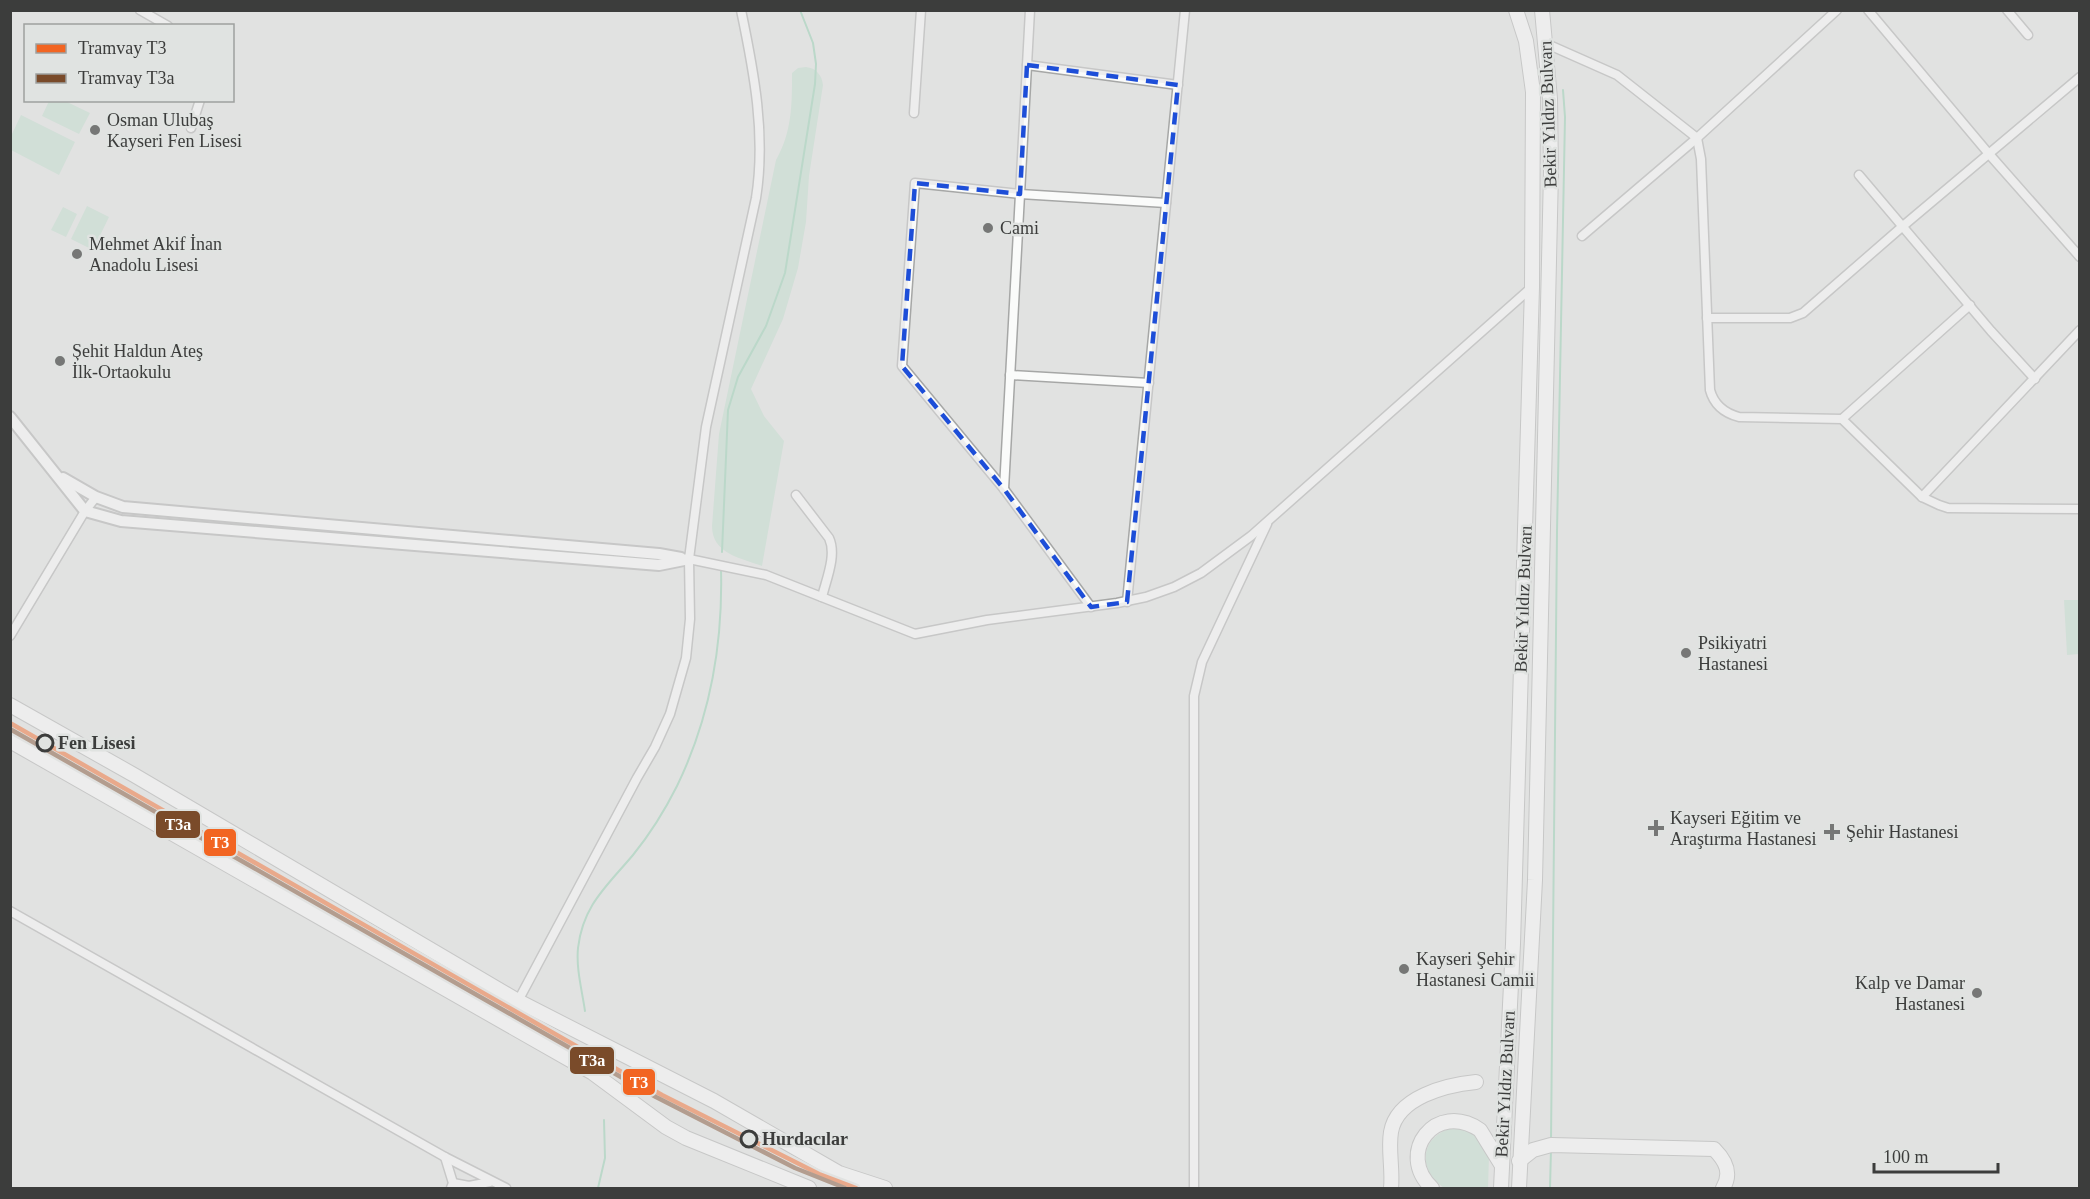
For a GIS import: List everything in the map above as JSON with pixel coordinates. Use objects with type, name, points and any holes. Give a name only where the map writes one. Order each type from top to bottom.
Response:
[{"type":"main road","name":"Bekir Yıldız Bulvarı","points":[[1501,1188],[1513,944],[1532,287],[1533,92],[1528,50],[1516,10]]},
{"type":"main road","name":"Bekir Yıldız Bulvarı","points":[[1519,1188],[1535,880],[1551,172],[1550,99],[1542,10]]},
{"type":"main road","points":[[10,705],[134,775],[518,1001],[714,1101],[839,1173],[885,1188]]},
{"type":"main road","points":[[10,741],[593,1073],[666,1127],[686,1138],[809,1188]]},
{"type":"main road","points":[[1398,1188],[1392,1182],[1392,1129],[1402,1110],[1435,1091],[1476,1082]]},
{"type":"main road","points":[[1432,1188],[1426,1183],[1420,1171],[1418,1153],[1426,1133],[1440,1123],[1458,1121],[1480,1130],[1501,1164]]},
{"type":"main road","points":[[1519,1161],[1533,1150],[1551,1146],[1714,1149],[1726,1162],[1727,1181],[1723,1188]]},
{"type":"street","points":[[140,10],[164,24]]},
{"type":"street","points":[[518,1001],[655,747],[670,714],[682,678],[689,639],[689,559],[706,427],[756,198],[760,164],[758,112],[741,10]]},
{"type":"street","points":[[914,113],[921,10]]},
{"type":"street","points":[[1004,489],[1030,10]]},
{"type":"street","points":[[1127,602],[1185,10]]},
{"type":"street","points":[[1582,236],[1697,138],[1837,10]]},
{"type":"street","points":[[1868,10],[2079,257]]},
{"type":"street","points":[[2007,10],[2028,35]]},
{"type":"street","points":[[1546,44],[1617,75],[1697,138],[1701,159],[1710,390],[1716,404],[1724,411],[1739,417],[1842,419],[1970,305]]},
{"type":"street","points":[[1027,65],[1178,85]]},
{"type":"street","points":[[1707,318],[1798,316],[2079,78]]},
{"type":"street","points":[[191,128],[199,102]]},
{"type":"street","points":[[1859,175],[2035,379]]},
{"type":"street","points":[[1091,607],[1004,489],[902,366],[915,183],[1020,194],[1166,203]]},
{"type":"street","points":[[58,475],[96,497],[123,507],[659,554],[689,559],[766,575],[915,633],[987,620],[1127,602],[1160,592],[1201,573],[1268,521],[1532,287]]},
{"type":"street","points":[[1922,497],[2079,330]]},
{"type":"street","points":[[1010,375],[1149,383]]},
{"type":"street","points":[[10,417],[85,511],[121,521],[659,565],[689,559]]},
{"type":"street","points":[[1842,419],[1922,497],[1948,508],[2079,509]]},
{"type":"street","points":[[796,495],[829,538],[832,546],[822,597]]},
{"type":"street","points":[[10,636],[85,511],[96,497]]},
{"type":"street","points":[[1194,1188],[1194,696],[1202,662],[1268,521]]},
{"type":"street","points":[[10,911],[445,1157],[490,1182],[506,1188]]},
{"type":"street","points":[[445,1157],[452,1186],[490,1182]]},
{"type":"highlighted area","points":[[1027,65],[1178,85],[1127,602],[1091,607],[1004,489],[902,366],[915,183],[1020,194]]},
{"type":"green space","points":[[806,67],[818,73],[823,85],[809,176],[806,222],[798,268],[783,319],[751,389],[764,416],[784,441],[762,566],[722,549],[713,535],[719,434],[776,160],[788,129],[792,73],[798,68]]},
{"type":"green space","points":[[49,102],[67,102],[90,113],[79,134],[42,116]]},
{"type":"green space","points":[[21,115],[75,142],[59,175],[11,150],[11,136]]},
{"type":"green space","points":[[87,206],[109,217],[93,250],[71,239]]},
{"type":"green space","points":[[63,207],[77,214],[66,237],[51,230]]},
{"type":"green space","points":[[2064,600],[2079,600],[2079,654],[2067,655]]},
{"type":"green space","points":[[1455,1127],[1474,1131],[1489,1156],[1488,1188],[1444,1188],[1429,1172],[1426,1153],[1429,1145],[1443,1131]]},
{"type":"waterway","points":[[722,552],[728,410],[738,377],[766,326],[785,273],[815,84],[816,64],[813,43],[800,10]]},
{"type":"waterway","points":[[1551,1141],[1557,532],[1565,117],[1563,90]]},
{"type":"waterway","points":[[585,1011],[578,964],[581,933],[585,920],[598,897],[657,822],[688,760],[706,707],[717,653],[721,569]]},
{"type":"waterway","points":[[598,1188],[605,1158],[604,1120]]},
{"type":"waterway","points":[[1550,1188],[1551,1149]]},
{"type":"tram line","name":"T3","points":[[10,723],[662,1095],[819,1174],[856,1188]]},
{"type":"tram line","name":"T3a","points":[[10,729],[656,1097],[795,1168],[845,1188]]},
{"type":"place","name":"Osman Ulubaş Kayseri Fen Lisesi","points":[[95,130]]},
{"type":"place","name":"Cami","points":[[988,228]]},
{"type":"place","name":"Mehmet Akif İnan Anadolu Lisesi","points":[[77,254]]},
{"type":"place","name":"Şehit Haldun Ateş İlk-Ortaokulu","points":[[60,361]]},
{"type":"place","name":"Psikiyatri Hastanesi","points":[[1686,653]]},
{"type":"place","name":"Fen Lisesi","points":[[45,743]]},
{"type":"place","name":"Kayseri Eğitim ve Araştırma Hastanesi","points":[[1656,828]]},
{"type":"place","name":"Şehir Hastanesi","points":[[1832,832]]},
{"type":"place","name":"Kayseri Şehir Hastanesi Camii","points":[[1404,969]]},
{"type":"place","name":"Kalp ve Damar Hastanesi","points":[[1977,993]]},
{"type":"place","name":"Hurdacılar","points":[[749,1139]]}]
